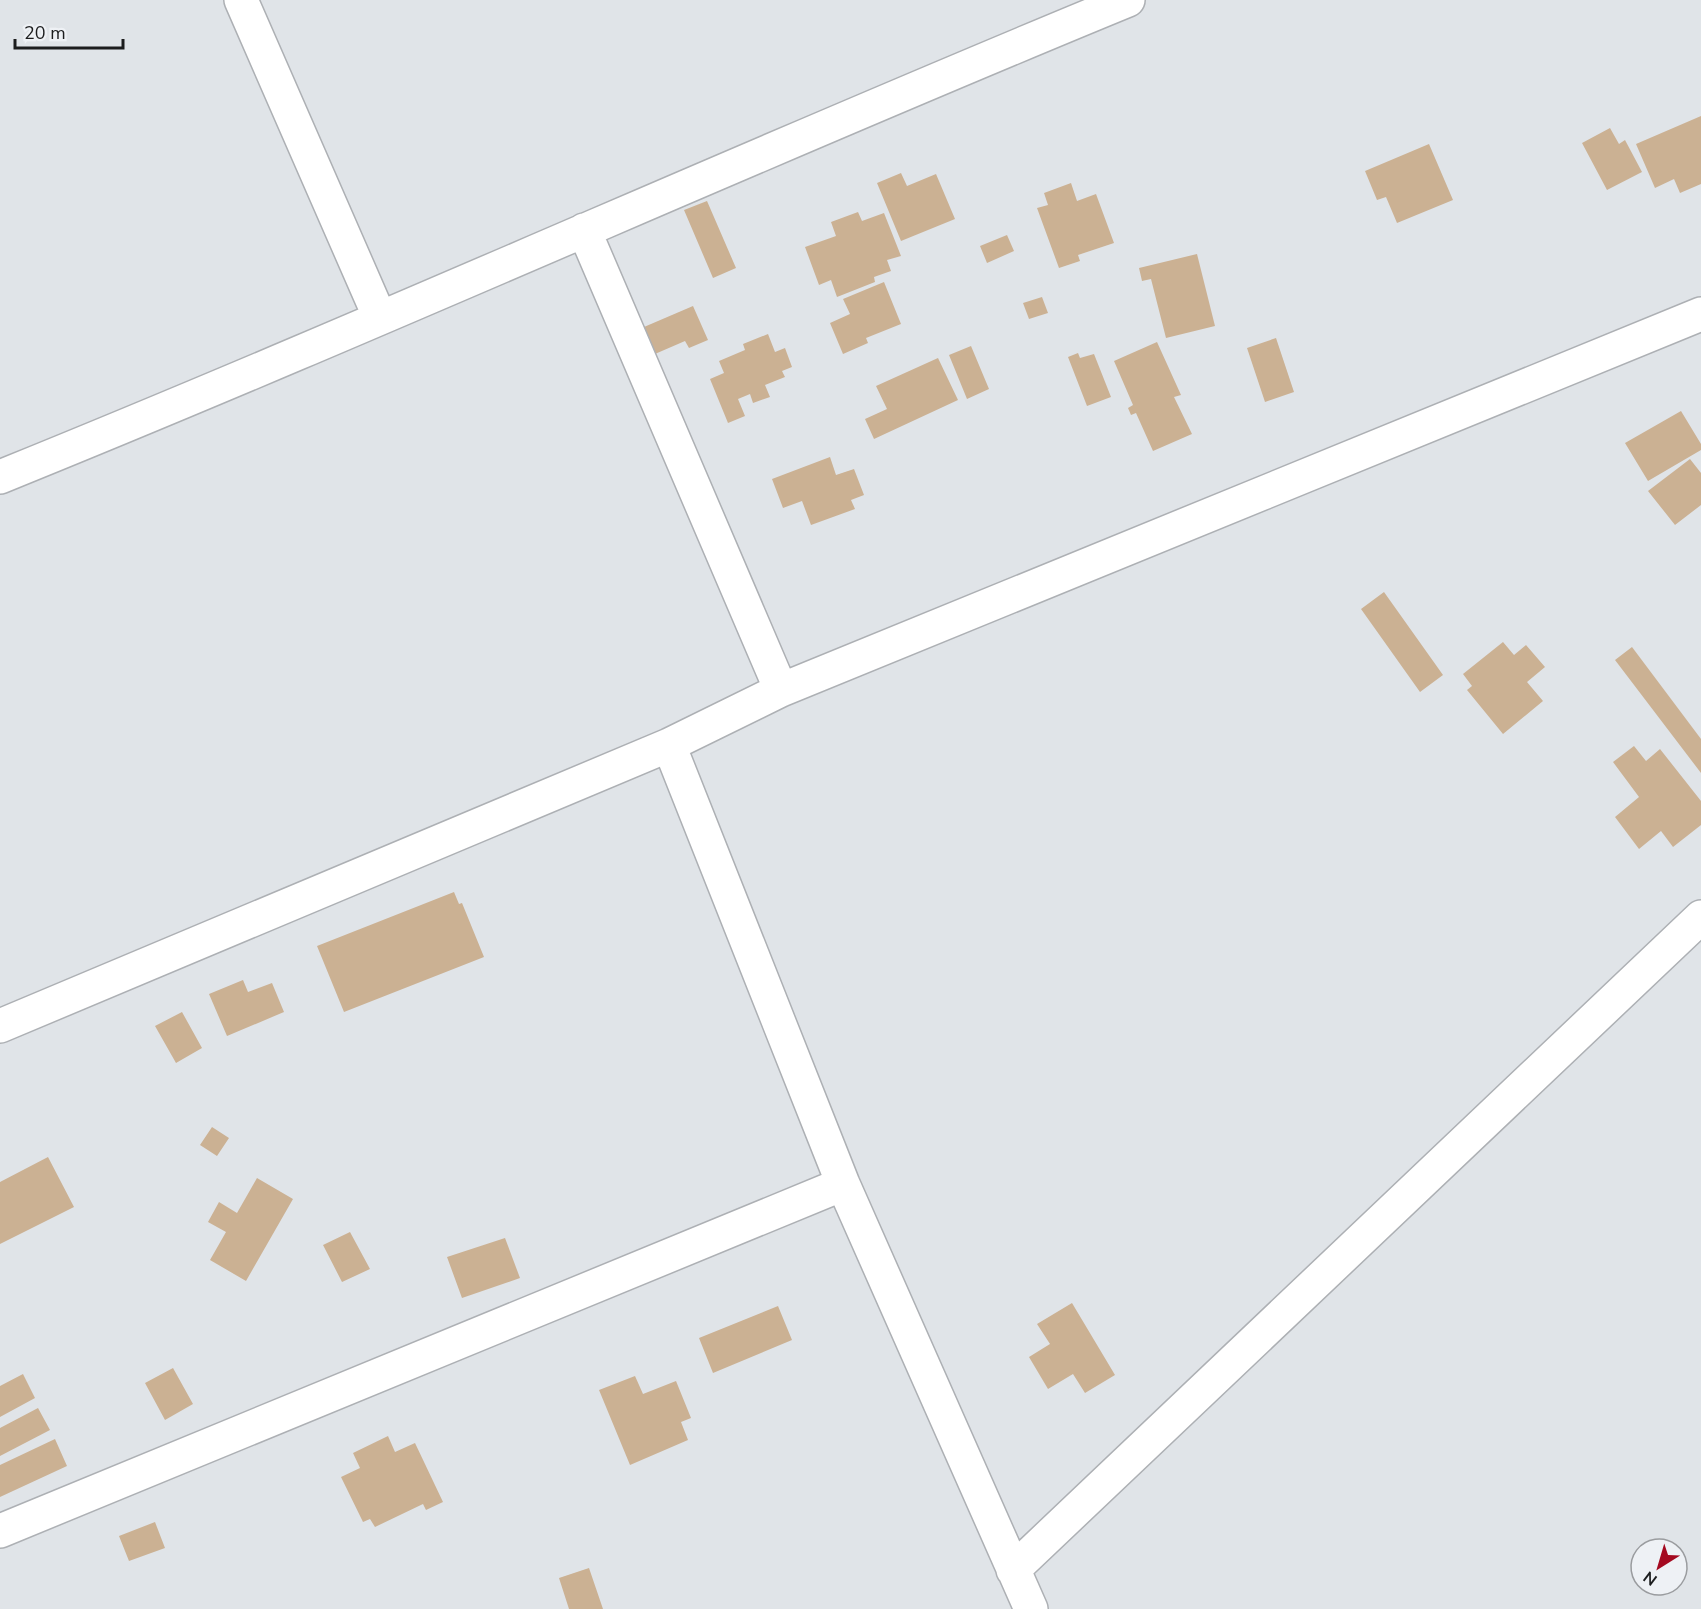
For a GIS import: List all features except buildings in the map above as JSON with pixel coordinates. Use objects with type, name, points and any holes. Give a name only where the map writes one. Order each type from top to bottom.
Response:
[{"type":"street","points":[[241,0],[381,318]]},
{"type":"street","points":[[0,477],[155,415],[928,82],[1128,0]]},
{"type":"street","points":[[584,230],[781,690]]},
{"type":"street","points":[[0,1026],[669,745],[781,690],[1701,314]]},
{"type":"street","points":[[669,745],[843,1184],[1031,1609]]},
{"type":"street","points":[[1014,1570],[1701,917]]},
{"type":"street","points":[[0,1531],[843,1184]]}]
